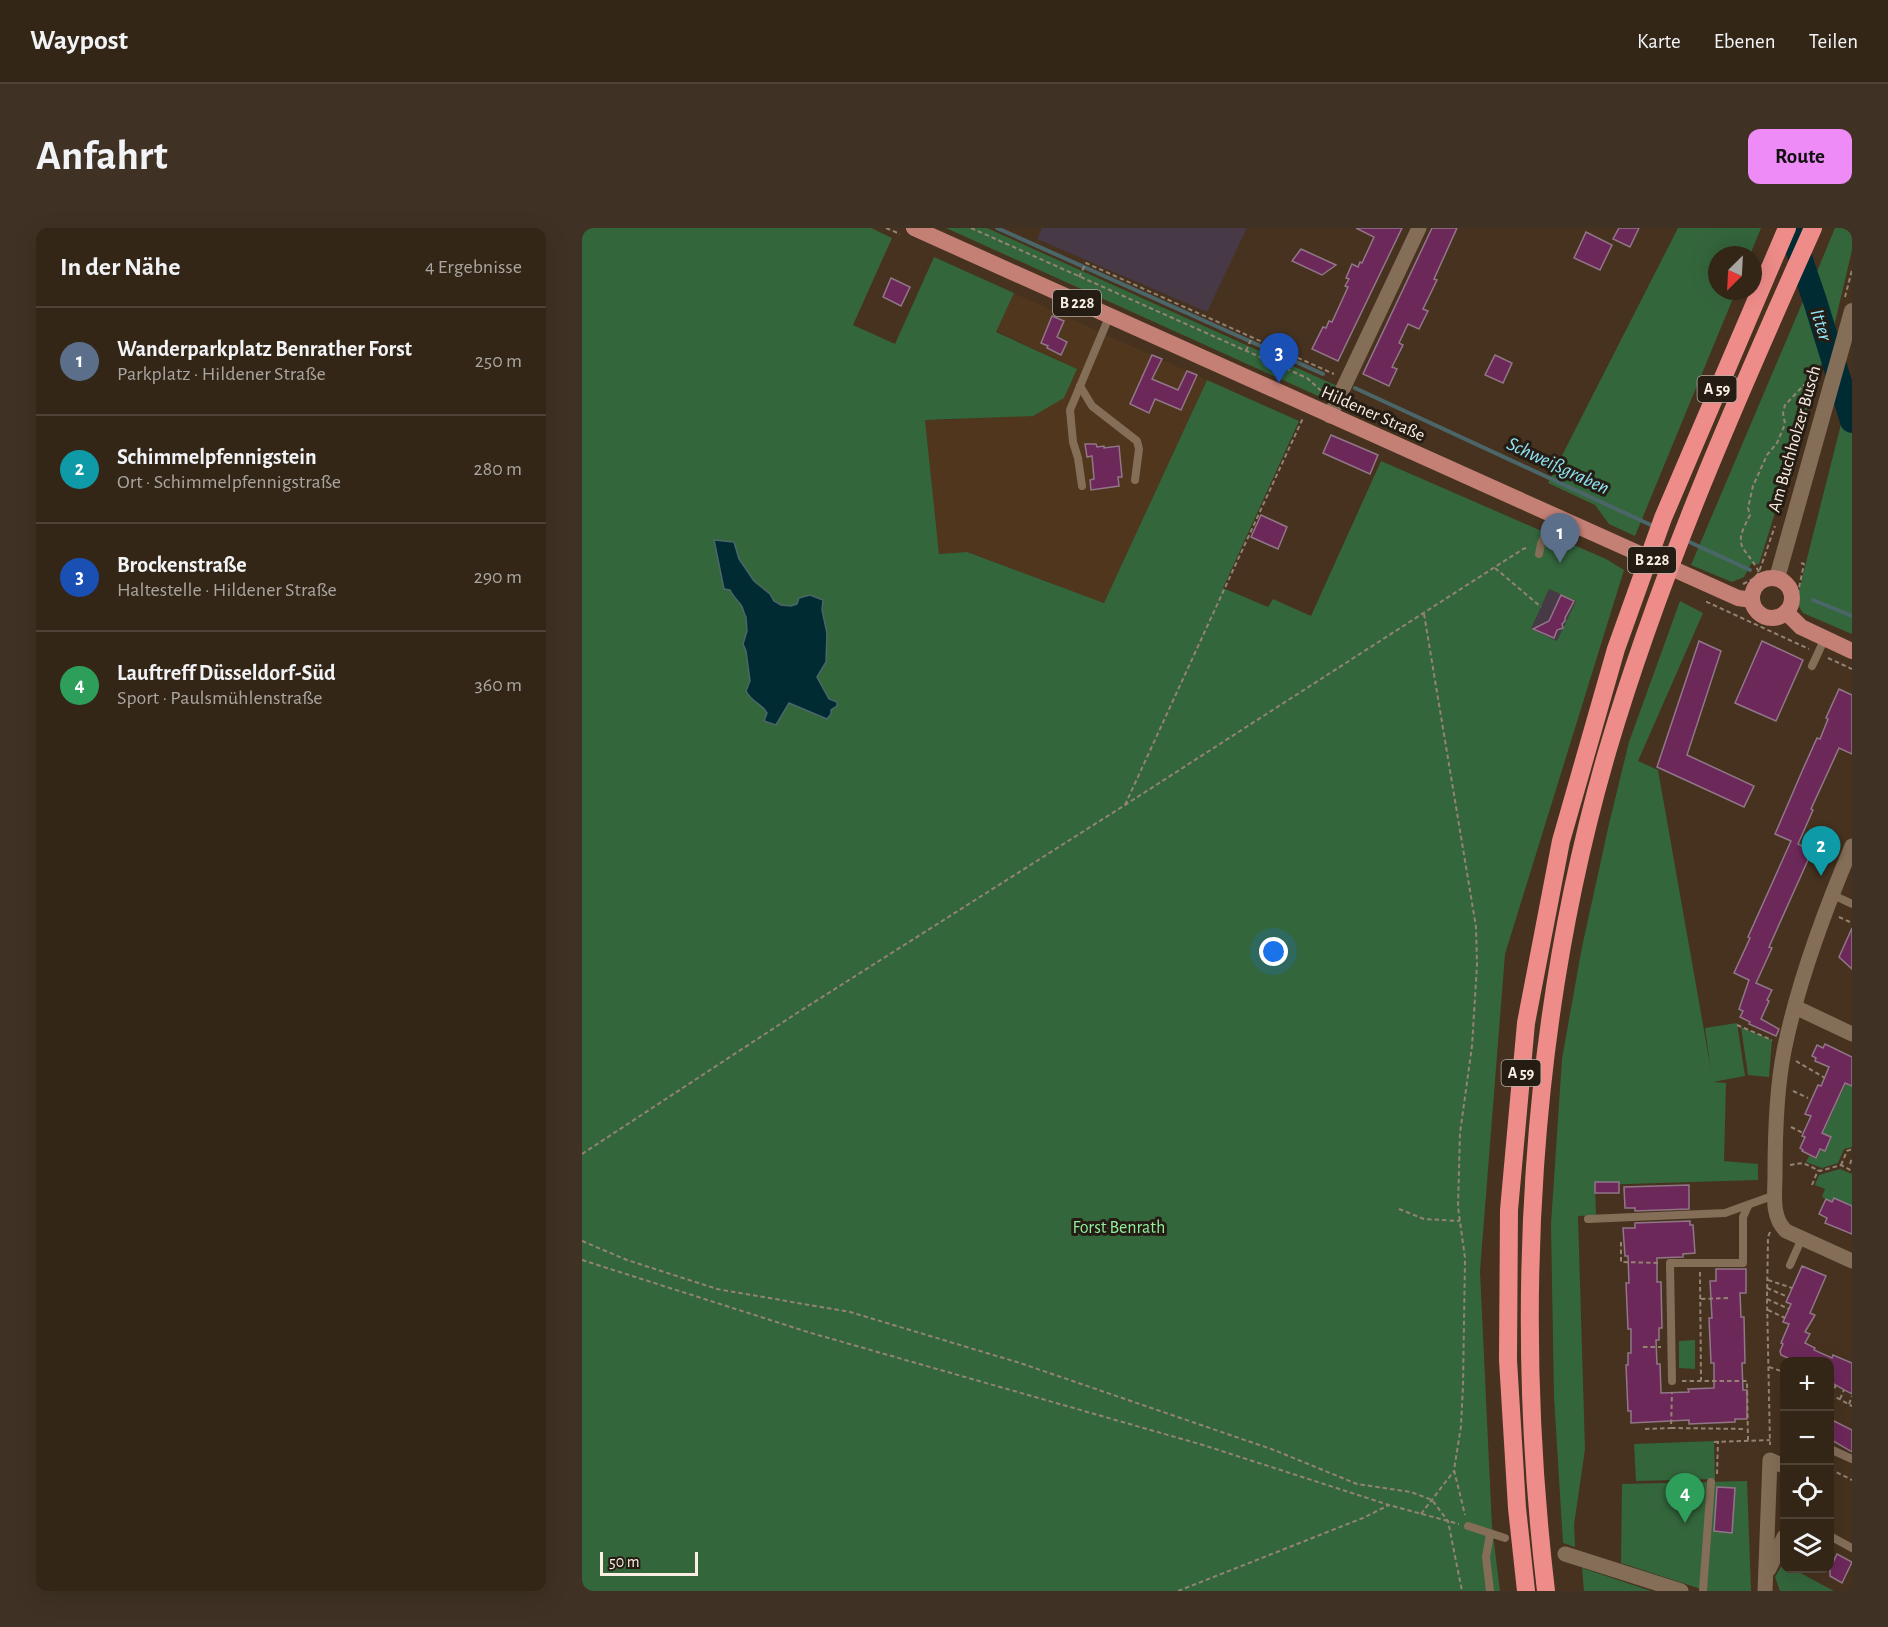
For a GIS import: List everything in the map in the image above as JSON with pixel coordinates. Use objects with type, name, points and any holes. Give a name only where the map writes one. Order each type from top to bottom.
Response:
[{"type":"highway","name":"A 59","points":[[1526,1591],[1517,1508],[1509,1360],[1509,1210],[1526,1023],[1560,841],[1616,649],[1663,518],[1787,228]]},
{"type":"highway","name":"A 59","points":[[1546,1589],[1538,1509],[1529,1351],[1533,1185],[1551,1008],[1567,922],[1585,836],[1608,751],[1638,655],[1685,526],[1813,228]]},
{"type":"main road","name":"Hildener Straße","points":[[914,228],[1109,317],[1333,410],[1554,516],[1737,598],[1752,600],[1757,611],[1768,617],[1780,616],[1791,610]]},
{"type":"main road","name":"Am Buchholzer Busch","points":[[1777,578],[1774,554],[1826,402],[1848,305]]},
{"type":"main road","points":[[1752,600],[1754,589],[1761,581],[1766,578],[1777,578],[1787,585],[1792,596],[1790,608],[1797,635],[1821,646],[1852,651]]},
{"type":"street","points":[[1333,410],[1419,228]]},
{"type":"street","points":[[1852,846],[1832,894],[1795,1007],[1785,1047],[1780,1085],[1775,1166],[1776,1215],[1780,1225],[1786,1231],[1852,1262]]},
{"type":"street","points":[[1795,1007],[1852,1034]]},
{"type":"street","points":[[1765,1584],[1777,1463]]},
{"type":"street","points":[[1765,1584],[1780,1549]]},
{"type":"street","points":[[1565,1554],[1681,1591]]},
{"type":"lane","points":[[1082,486],[1073,442],[1070,410],[1109,317]]},
{"type":"lane","points":[[1080,386],[1092,406],[1137,441],[1139,449],[1135,480]]},
{"type":"lane","points":[[1539,554],[1541,544],[1554,516]]},
{"type":"lane","points":[[1812,666],[1821,646]]},
{"type":"lane","points":[[1832,894],[1852,904]]},
{"type":"lane","points":[[1588,1219],[1725,1213],[1775,1195]]},
{"type":"lane","points":[[1672,1381],[1670,1263],[1743,1263],[1743,1217],[1748,1206]]},
{"type":"lane","points":[[1790,1265],[1802,1238]]},
{"type":"lane","points":[[1834,1451],[1852,1459]]},
{"type":"lane","points":[[1702,1591],[1711,1482]]},
{"type":"lane","points":[[1468,1526],[1505,1538]]},
{"type":"lane","points":[[1490,1534],[1486,1557],[1490,1591]]},
{"type":"lane","points":[[1834,1538],[1852,1548]]},
{"type":"path","points":[[971,228],[1307,378],[1333,410]]},
{"type":"path","points":[[1079,277],[1086,263],[1347,380]]},
{"type":"path","points":[[1848,305],[1852,270]]},
{"type":"path","points":[[1246,351],[1252,338]]},
{"type":"path","points":[[1759,572],[1740,544],[1743,528],[1750,515],[1749,498],[1767,455],[1777,443],[1785,424],[1784,409],[1787,401],[1804,385],[1811,382],[1820,386]]},
{"type":"path","points":[[1125,805],[1304,417]]},
{"type":"path","points":[[582,1154],[797,1013],[1523,549],[1541,544]]},
{"type":"path","points":[[1774,554],[1804,564],[1791,610]]},
{"type":"path","points":[[1494,568],[1541,607]]},
{"type":"path","points":[[1713,587],[1707,602],[1821,646],[1852,669]]},
{"type":"path","points":[[582,1260],[811,1333],[1203,1445],[1389,1505],[1468,1526],[1455,1470],[1461,1426],[1463,1386],[1465,1258],[1458,1207],[1460,1133],[1472,1046],[1477,965],[1476,927],[1424,614]]},
{"type":"path","points":[[1737,1025],[1785,1047],[1825,1078]]},
{"type":"path","points":[[1780,1085],[1808,1098]]},
{"type":"path","points":[[1841,1165],[1847,1150],[1852,1149]]},
{"type":"path","points":[[1850,1164],[1852,1158]]},
{"type":"path","points":[[1775,1166],[1803,1163],[1818,1170],[1841,1165],[1852,1171]]},
{"type":"path","points":[[1812,1185],[1818,1170]]},
{"type":"path","points":[[1399,1209],[1424,1219],[1460,1221]]},
{"type":"path","points":[[1776,1215],[1768,1237],[1767,1299],[1770,1440],[1777,1463]]},
{"type":"path","points":[[582,1241],[627,1260],[717,1289],[850,1312],[998,1356],[1274,1450],[1357,1484],[1411,1492],[1432,1500],[1448,1521],[1462,1591]]},
{"type":"path","points":[[1621,1242],[1621,1262],[1670,1263]]},
{"type":"path","points":[[1701,1263],[1701,1382]]},
{"type":"path","points":[[1768,1280],[1792,1288]]},
{"type":"path","points":[[1767,1288],[1788,1297]]},
{"type":"path","points":[[1700,1299],[1728,1298]]},
{"type":"path","points":[[1767,1299],[1789,1309]]},
{"type":"path","points":[[1768,1310],[1785,1318]]},
{"type":"path","points":[[1643,1347],[1672,1347]]},
{"type":"path","points":[[1769,1367],[1780,1370]]},
{"type":"path","points":[[1671,1428],[1672,1381],[1747,1381],[1748,1440]]},
{"type":"path","points":[[1840,1400],[1844,1390]]},
{"type":"path","points":[[1834,1397],[1850,1405],[1852,1396]]},
{"type":"path","points":[[1645,1429],[1748,1429]]},
{"type":"path","points":[[1711,1482],[1716,1482],[1716,1442],[1770,1440]]},
{"type":"path","points":[[1421,1514],[1455,1470]]},
{"type":"path","points":[[1834,1471],[1852,1480]]},
{"type":"path","points":[[1178,1591],[1363,1518],[1389,1505]]},
{"type":"shaded area","points":[[1042,228],[1247,228],[1207,312],[1037,239]]},
{"type":"shaded area","points":[[1014,293],[1207,380],[1104,603],[967,552],[939,554],[925,420],[958,420],[1077,369],[996,331]]},
{"type":"shaded area","points":[[1549,589],[1576,601],[1557,642],[1531,629]]},
{"type":"green space","name":"Forst Benrath","points":[[582,228],[871,228],[892,238],[853,325],[895,344],[934,257],[1014,293],[996,332],[1077,369],[1064,398],[1033,416],[925,420],[939,554],[967,552],[1104,603],[1207,380],[1299,421],[1223,588],[1268,607],[1273,599],[1311,616],[1381,461],[1606,559],[1624,570],[1505,954],[1480,1271],[1492,1527],[1500,1591],[582,1591]],"holes":[[[1549,589],[1576,601],[1557,641],[1531,629]]]},
{"type":"green space","points":[[946,228],[987,228],[1337,386],[1329,401]]},
{"type":"green space","points":[[1678,228],[1761,228],[1754,246],[1708,246],[1708,300],[1732,300],[1635,536],[1609,524],[1595,505],[1548,483]]},
{"type":"green space","points":[[1835,228],[1852,228],[1852,250],[1833,331],[1813,281]]},
{"type":"green space","points":[[1806,294],[1826,349],[1759,564],[1751,564],[1744,577],[1732,582],[1691,565]]},
{"type":"green space","points":[[1852,381],[1852,634],[1803,613],[1796,602]]},
{"type":"green space","points":[[1680,601],[1703,613],[1638,761],[1658,770],[1711,1070],[1705,1028],[1737,1023],[1745,1076],[1713,1082],[1726,1083],[1724,1161],[1758,1164],[1758,1180],[1595,1185],[1596,1215],[1578,1216],[1585,1449],[1574,1525],[1575,1547],[1563,1543],[1554,1397],[1551,1224],[1562,1059],[1582,947],[1629,742]]},
{"type":"green space","points":[[1741,1027],[1772,1040],[1769,1077],[1748,1075]]},
{"type":"green space","points":[[1846,1083],[1852,1086],[1852,1147],[1844,1149],[1838,1163],[1822,1168],[1806,1162],[1809,1156],[1816,1159],[1820,1151],[1825,1151],[1831,1139],[1820,1134]]},
{"type":"green space","points":[[1840,1169],[1852,1174],[1852,1206],[1835,1198],[1832,1202],[1822,1197],[1825,1189],[1815,1185],[1819,1175]]},
{"type":"green space","points":[[1695,1340],[1695,1369],[1679,1368],[1679,1341]]},
{"type":"green space","points":[[1714,1441],[1715,1479],[1636,1481],[1634,1444]]},
{"type":"green space","points":[[1747,1481],[1751,1591],[1707,1591],[1621,1563],[1622,1484]]},
{"type":"green space","points":[[1582,1568],[1651,1591],[1584,1591]]},
{"type":"green space","points":[[1780,1568],[1780,1573],[1800,1573],[1834,1591],[1780,1591],[1775,1577]]},
{"type":"water","points":[[1813,281],[1833,331],[1826,349],[1806,294]]},
{"type":"water","points":[[714,540],[734,542],[739,559],[754,581],[781,605],[797,604],[799,598],[810,595],[823,600],[822,610],[827,633],[826,662],[817,677],[829,699],[837,702],[837,706],[831,710],[827,719],[789,703],[776,725],[764,721],[767,713],[746,691],[750,681],[743,644],[747,631],[746,617],[730,590],[724,589]]},
{"type":"building","points":[[1356,228],[1402,228],[1338,361],[1312,349],[1323,327],[1326,328],[1329,321],[1332,322],[1348,287],[1345,286],[1349,279],[1346,278],[1352,264],[1358,267],[1360,262],[1362,263],[1374,237]]},
{"type":"building","points":[[1432,228],[1457,228],[1434,279],[1437,280],[1423,309],[1428,311],[1419,329],[1408,324],[1399,343],[1403,345],[1392,367],[1397,369],[1389,386],[1363,374]]},
{"type":"building","points":[[1619,228],[1639,228],[1630,247],[1613,239]]},
{"type":"building","points":[[1586,232],[1612,245],[1600,270],[1574,258]]},
{"type":"building","points":[[1301,249],[1336,265],[1322,275],[1292,261]]},
{"type":"building","points":[[891,278],[910,287],[901,306],[883,297]]},
{"type":"building","points":[[1052,316],[1064,321],[1057,337],[1067,342],[1061,355],[1041,343]]},
{"type":"building","points":[[1152,355],[1162,359],[1152,379],[1178,390],[1187,371],[1197,375],[1181,410],[1155,399],[1149,413],[1130,404]]},
{"type":"building","points":[[1495,355],[1512,363],[1503,383],[1485,375]]},
{"type":"building","points":[[1331,435],[1378,455],[1370,474],[1323,453]]},
{"type":"building","points":[[1085,444],[1096,444],[1097,447],[1104,446],[1104,448],[1119,446],[1122,477],[1118,477],[1119,486],[1091,490],[1090,480],[1094,479],[1092,456],[1087,457]]},
{"type":"building","points":[[1261,515],[1287,527],[1278,549],[1251,537]]},
{"type":"building","points":[[1561,595],[1574,601],[1562,624],[1563,628],[1557,630],[1554,638],[1533,629],[1549,621]]},
{"type":"building","points":[[1699,641],[1721,651],[1687,755],[1754,786],[1744,807],[1657,767]]},
{"type":"building","points":[[1762,641],[1803,660],[1776,721],[1735,703]]},
{"type":"building","points":[[1839,689],[1852,695],[1852,754],[1839,748],[1811,809],[1813,810],[1798,844],[1812,851],[1769,947],[1772,948],[1756,983],[1772,990],[1761,1019],[1779,1029],[1776,1036],[1749,1024],[1750,1022],[1740,1017],[1743,1011],[1739,1009],[1749,980],[1734,973],[1791,841],[1775,834],[1817,738],[1820,739],[1828,719],[1826,718]]},
{"type":"building","points":[[1852,928],[1852,969],[1839,957]]},
{"type":"building","points":[[1825,1044],[1852,1057],[1852,1086],[1845,1083],[1822,1133],[1831,1137],[1825,1151],[1820,1149],[1816,1158],[1800,1148],[1805,1137],[1802,1136],[1811,1116],[1805,1114],[1829,1067],[1815,1061],[1816,1058],[1812,1056],[1817,1045],[1823,1048]]},
{"type":"building","points":[[1595,1182],[1619,1182],[1619,1193],[1595,1193]]},
{"type":"building","points":[[1689,1185],[1689,1209],[1635,1211],[1635,1208],[1625,1208],[1624,1187]]},
{"type":"building","points":[[1834,1198],[1852,1206],[1852,1234],[1825,1223],[1827,1218],[1819,1214],[1826,1199],[1832,1202]]},
{"type":"building","points":[[1690,1221],[1690,1225],[1693,1225],[1695,1253],[1683,1254],[1683,1257],[1657,1258],[1657,1282],[1661,1282],[1662,1328],[1659,1328],[1659,1340],[1656,1340],[1661,1393],[1714,1388],[1709,1318],[1712,1318],[1710,1281],[1716,1281],[1716,1269],[1746,1269],[1746,1293],[1740,1293],[1741,1317],[1744,1317],[1745,1363],[1742,1363],[1743,1390],[1747,1390],[1747,1419],[1735,1419],[1735,1422],[1689,1424],[1689,1420],[1631,1423],[1631,1411],[1628,1411],[1626,1365],[1628,1365],[1628,1353],[1631,1353],[1631,1329],[1628,1329],[1626,1283],[1629,1283],[1628,1256],[1625,1256],[1623,1228],[1635,1228],[1635,1223]]},
{"type":"building","points":[[1802,1266],[1826,1276],[1810,1313],[1815,1315],[1805,1332],[1810,1334],[1805,1343],[1830,1357],[1786,1357],[1781,1355],[1783,1344],[1781,1343],[1789,1324],[1783,1322],[1791,1304],[1786,1302]]},
{"type":"building","points":[[1833,1355],[1852,1363],[1852,1394],[1834,1384]]},
{"type":"building","points":[[1834,1421],[1852,1430],[1852,1452],[1834,1441]]},
{"type":"building","points":[[1717,1487],[1735,1488],[1732,1533],[1714,1531]]},
{"type":"building","points":[[1837,1554],[1852,1562],[1842,1583],[1830,1576],[1830,1573],[1834,1573],[1834,1560]]},
{"type":"waterway","name":"Schweißgraben","points":[[997,228],[1323,374]]},
{"type":"waterway","name":"Itter","points":[[1790,228],[1852,421]]},
{"type":"waterway","name":"Schweißgraben","points":[[1355,388],[1653,526]]},
{"type":"waterway","name":"Schweißgraben","points":[[1685,540],[1750,570]]},
{"type":"waterway","name":"Schweißgraben","points":[[1813,600],[1852,616]]},
{"type":"place","name":"Brockenstraße","points":[[1279,383]]},
{"type":"place","name":"Wanderparkplatz Benrather Forst","points":[[1560,563]]},
{"type":"place","name":"Schimmelpfennigstein","points":[[1821,876]]},
{"type":"place","name":"Lauftreff Düsseldorf-Süd","points":[[1685,1523]]}]
